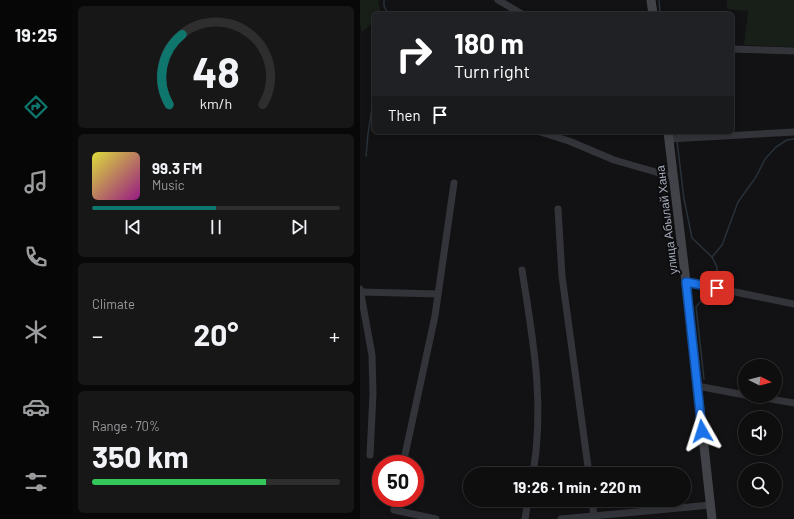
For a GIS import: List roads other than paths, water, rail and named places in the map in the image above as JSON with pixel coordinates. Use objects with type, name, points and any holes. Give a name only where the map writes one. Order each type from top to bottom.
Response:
[{"type":"main road","points":[[651,0],[653,12]]},
{"type":"main road","name":"улица Абылай Хана","points":[[669,136],[712,519]]},
{"type":"street","points":[[498,0],[519,12]]},
{"type":"street","points":[[734,49],[794,51]]},
{"type":"street","points":[[734,134],[794,132]]},
{"type":"street","points":[[546,134],[569,141],[614,160],[673,177]]},
{"type":"street","points":[[669,136],[732,134]]},
{"type":"street","points":[[405,455],[433,324],[454,183]]},
{"type":"street","points":[[558,209],[562,276],[588,467]]},
{"type":"street","points":[[522,270],[535,351],[538,385],[538,421],[534,467]]},
{"type":"street","points":[[686,282],[794,304]]},
{"type":"street","points":[[370,455],[373,394],[372,355],[360,290],[438,294]]},
{"type":"street","points":[[697,386],[738,394]]},
{"type":"street","points":[[782,401],[794,403]]},
{"type":"street","points":[[561,519],[711,505]]},
{"type":"street","points":[[394,507],[394,510],[436,519]]},
{"type":"street","points":[[525,519],[527,507]]},
{"type":"street","points":[[593,507],[594,516]]},
{"type":"waterway","points":[[384,0],[384,6],[387,12]]},
{"type":"waterway","points":[[659,0],[660,12]]},
{"type":"waterway","points":[[366,156],[372,107]]},
{"type":"waterway","points":[[712,257],[722,245],[738,202],[756,177],[765,159],[776,147],[787,140],[794,139]]},
{"type":"waterway","points":[[677,141],[684,199],[692,238],[712,257],[717,267],[717,279],[713,285]]},
{"type":"waterway","points":[[704,379],[696,307],[710,290]]}]
